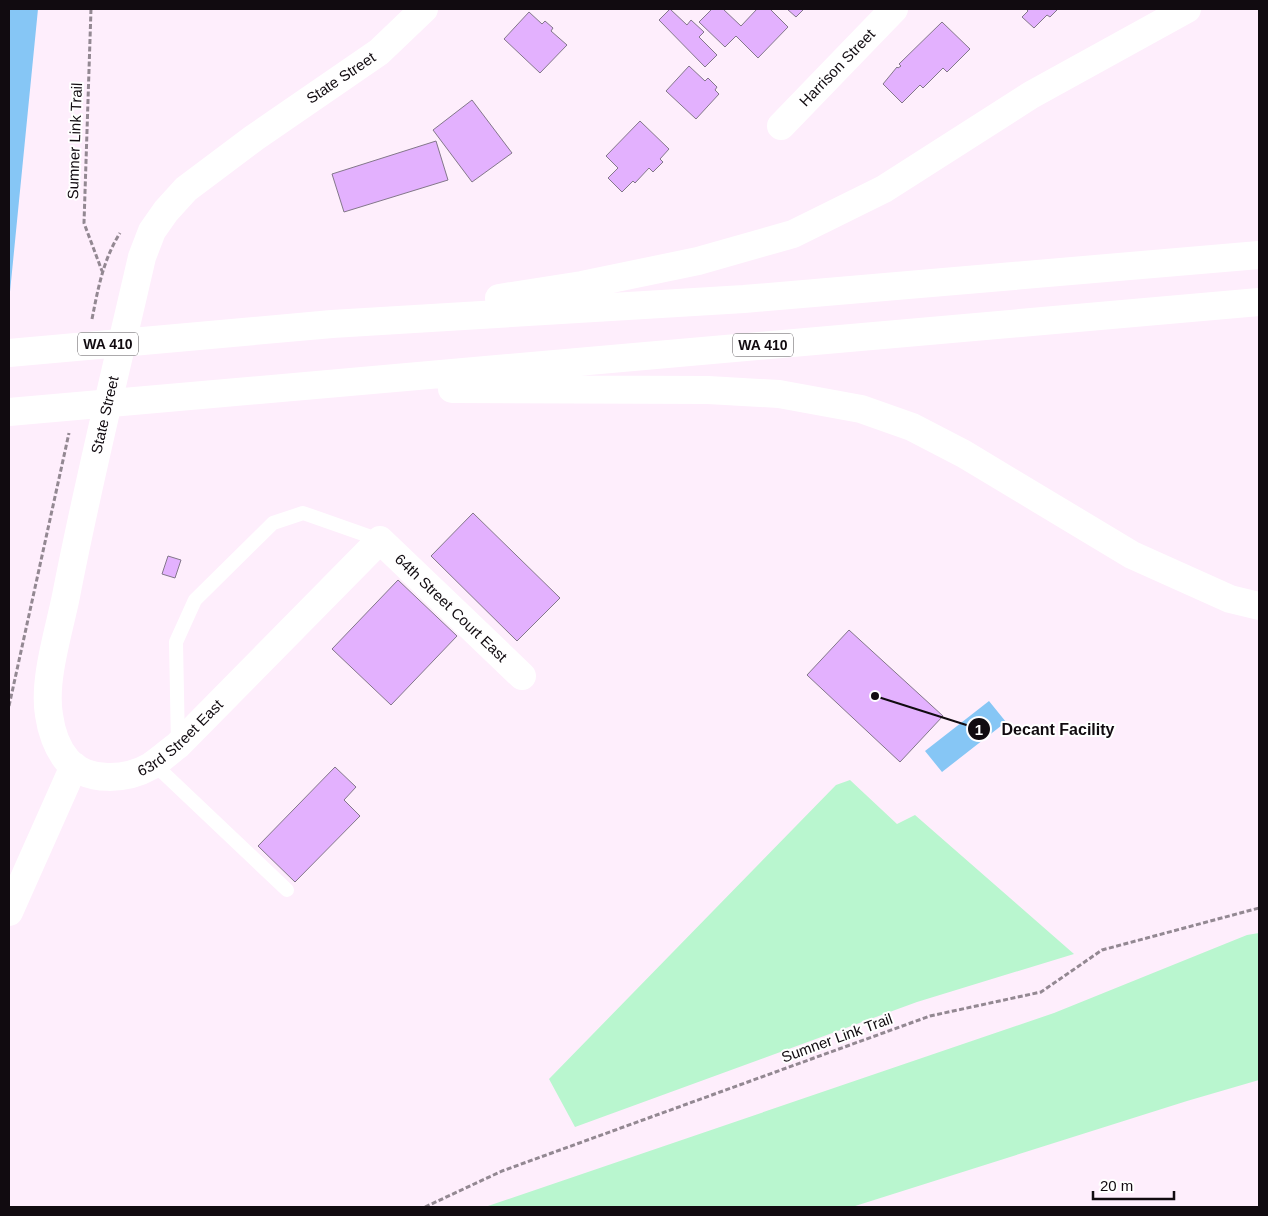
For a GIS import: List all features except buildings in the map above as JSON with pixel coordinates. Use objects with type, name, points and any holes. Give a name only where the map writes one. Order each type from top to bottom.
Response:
[{"type":"main road","name":"State Street","points":[[74,766],[61,750],[52,731],[48,713],[48,684],[81,516],[142,257],[152,231],[166,211],[186,189],[254,138],[379,52],[424,9]]},
{"type":"main road","name":"Harrison Street","points":[[781,126],[894,9]]},
{"type":"main road","points":[[332,324],[582,285],[698,261],[792,234],[884,189],[1031,95],[1187,9]]},
{"type":"main road","name":"WA 410","points":[[9,353],[332,324],[744,299],[1259,255]]},
{"type":"main road","name":"WA 410","points":[[9,412],[1259,302]]},
{"type":"main road","points":[[268,389],[708,390],[779,394],[861,409],[912,427],[964,454],[1132,555],[1230,599],[1259,606]]},
{"type":"main road","name":"63rd Street East","points":[[74,766],[99,776],[122,777],[154,764],[178,746],[380,540]]},
{"type":"main road","name":"64th Street Court East","points":[[380,540],[522,676]]},
{"type":"main road","points":[[9,912],[74,766]]},
{"type":"lane","points":[[178,746],[176,642],[195,600],[273,523],[303,513],[380,540]]},
{"type":"lane","points":[[154,764],[287,890]]},
{"type":"path","name":"Sumner Link Trail","points":[[91,9],[84,223],[102,271]]},
{"type":"path","name":"Sumner Link Trail","points":[[425,1207],[502,1171],[921,1020],[1041,992],[1102,950],[1259,908]]},
{"type":"green space","points":[[850,780],[897,824],[915,815],[1074,954],[917,1002],[575,1127],[549,1079],[836,785]]},
{"type":"green space","points":[[1259,933],[1259,1080],[852,1207],[485,1207],[1054,1013],[1247,935]]},
{"type":"water","points":[[9,9],[38,9],[9,302]]},
{"type":"water","points":[[989,701],[1006,722],[942,772],[925,751]]},
{"type":"place","name":"Decant Facility","points":[[875,696]]}]
